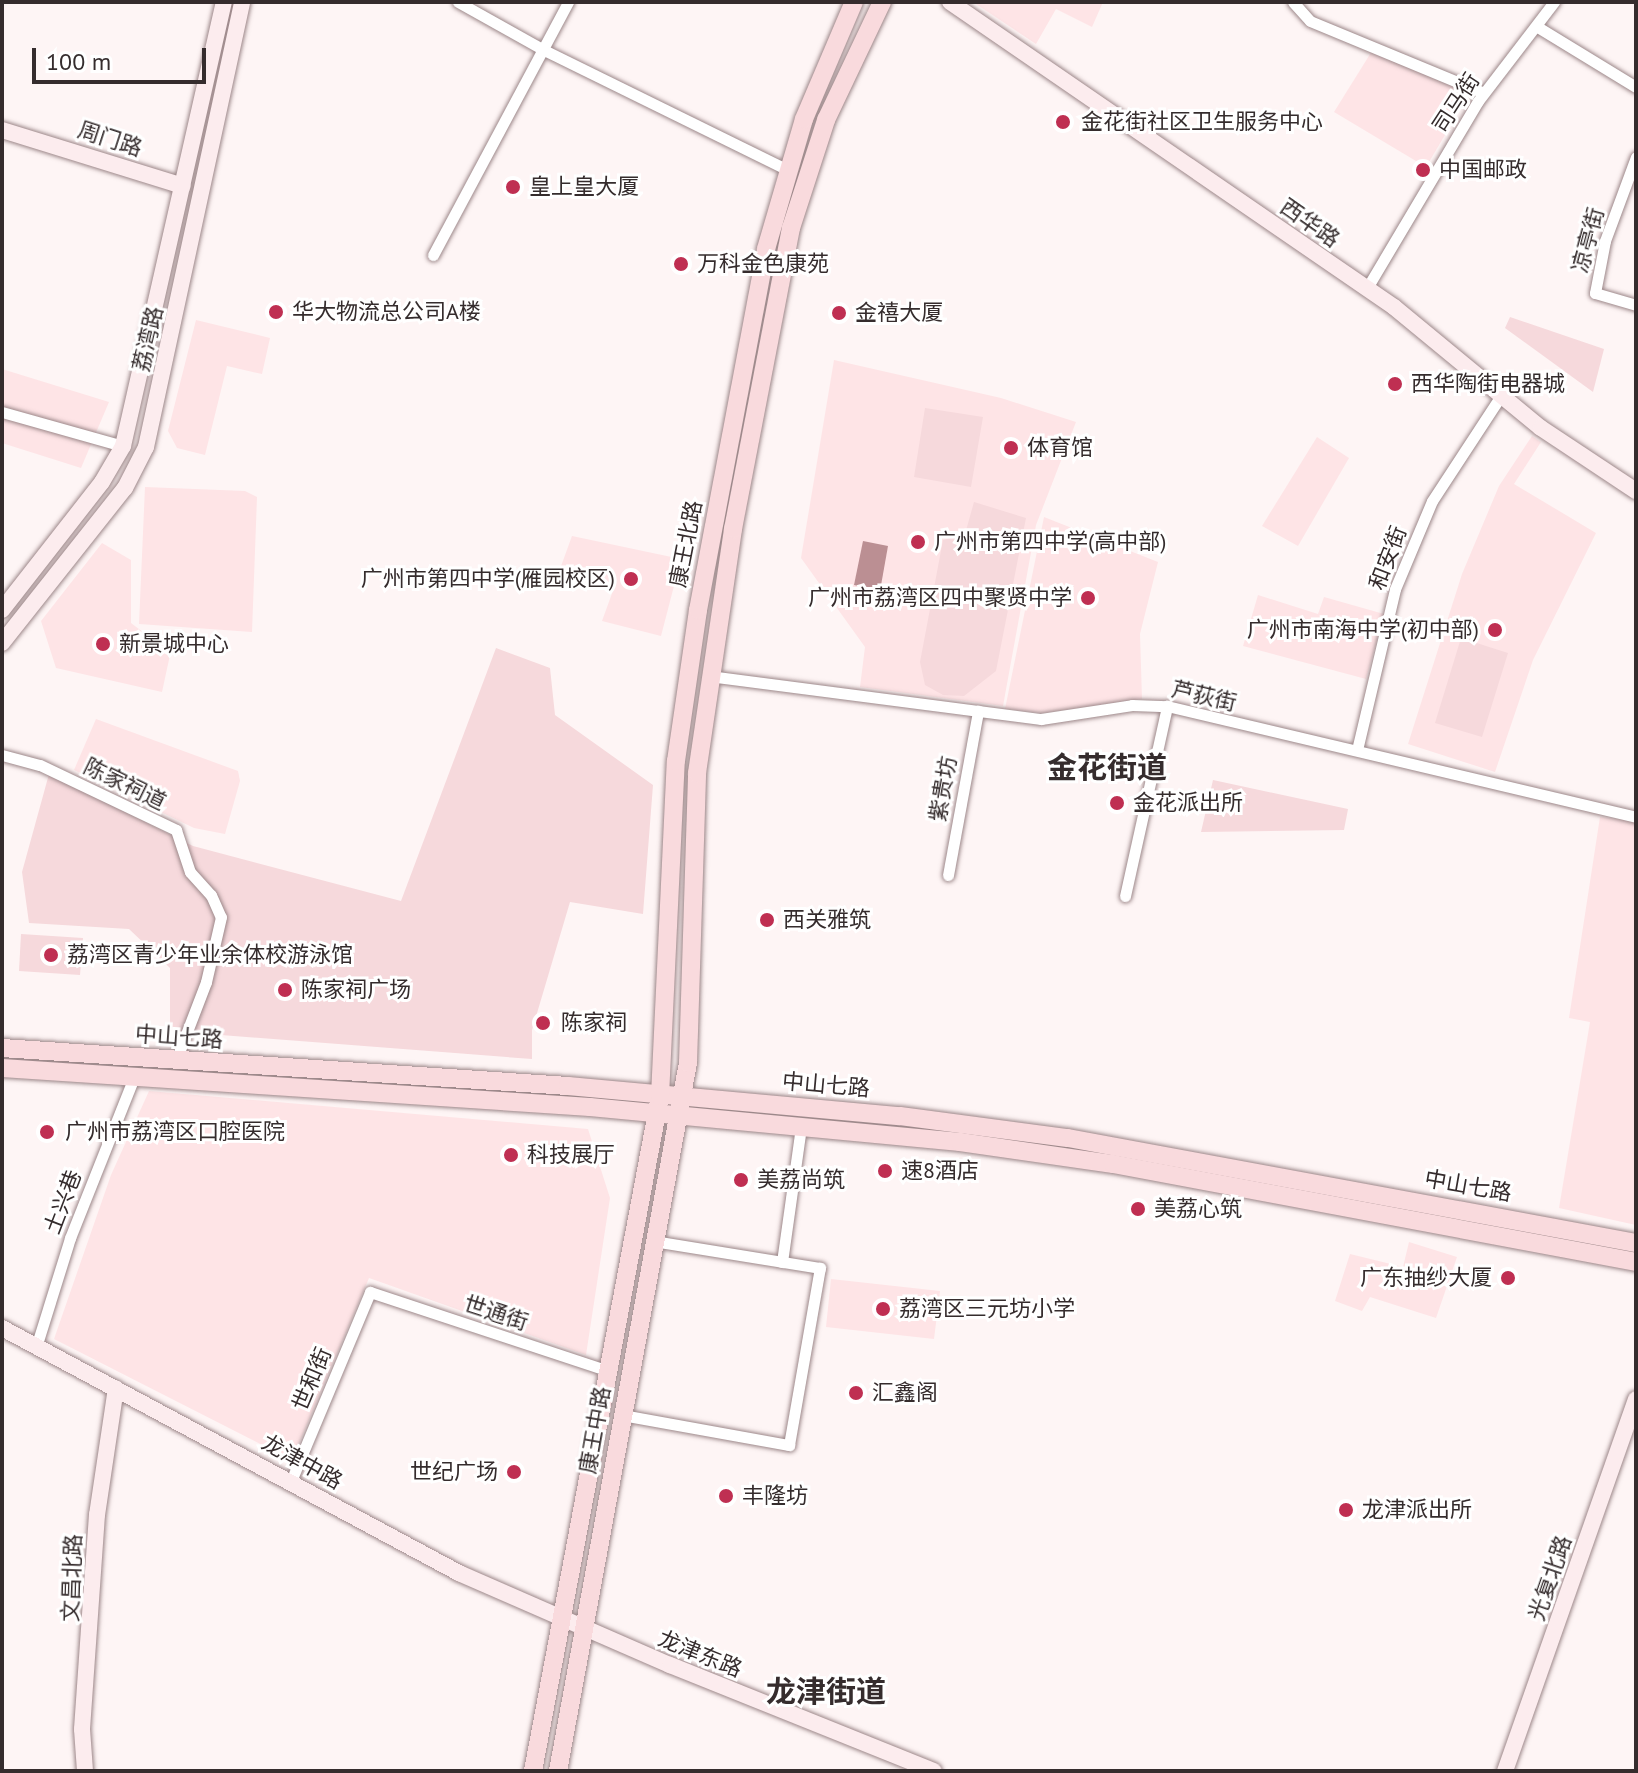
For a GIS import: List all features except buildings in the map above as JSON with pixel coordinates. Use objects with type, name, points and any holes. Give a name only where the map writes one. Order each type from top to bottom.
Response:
[{"type":"main road","name":"荔湾路","points":[[2,610],[102,482],[123,446],[224,2]]},
{"type":"main road","name":"荔湾路","points":[[2,643],[94,530],[138,465],[203,193],[242,2]]},
{"type":"main road","name":"康王北路","points":[[658,1105],[676,761],[686,684],[759,279],[804,119],[854,2]]},
{"type":"main road","name":"西华路","points":[[950,2],[1367,288],[1500,397],[1634,484]]},
{"type":"main road","name":"康王北路","points":[[679,1107],[693,1001],[694,801],[708,676],[791,228],[826,120],[880,4]]},
{"type":"main road","name":"周门路","points":[[2,130],[183,186]]},
{"type":"main road","name":"中山七路","points":[[2,1048],[568,1086],[658,1105]]},
{"type":"main road","name":"中山七路","points":[[2,1068],[566,1105],[658,1105],[900,1116],[1068,1138],[1636,1243]]},
{"type":"main road","points":[[566,1105],[568,1086]]},
{"type":"main road","name":"康王中路","points":[[533,1771],[658,1105]]},
{"type":"main road","name":"中山七路","points":[[679,1107],[801,1126],[1064,1156],[1636,1262]]},
{"type":"main road","name":"康王中路","points":[[558,1771],[679,1107]]},
{"type":"main road","name":"龙津中路","points":[[2,1328],[37,1344],[459,1573],[584,1629]]},
{"type":"main road","name":"文昌北路","points":[[85,1771],[82,1729],[97,1515],[116,1388]]},
{"type":"main road","name":"光复北路","points":[[1505,1771],[1636,1399]]},
{"type":"main road","name":"龙津东路","points":[[584,1629],[934,1771]]},
{"type":"street","points":[[458,2],[542,49],[788,170]]},
{"type":"street","points":[[433,255],[568,2]]},
{"type":"street","points":[[1293,2],[1310,21],[1484,93]]},
{"type":"street","name":"司马街","points":[[1367,288],[1484,93],[1554,2]]},
{"type":"street","points":[[1536,26],[1636,87]]},
{"type":"street","name":"凉亭街","points":[[1636,157],[1605,241],[1595,293],[1636,305]]},
{"type":"street","name":"周门路","points":[[183,186],[203,193]]},
{"type":"street","name":"和安街","points":[[1357,750],[1395,589],[1432,501],[1500,397]]},
{"type":"street","points":[[2,412],[123,446]]},
{"type":"street","name":"芦荻街","points":[[708,676],[1041,719],[1132,705],[1167,706],[1212,721],[1286,731],[1636,817]]},
{"type":"street","points":[[1125,896],[1167,706]]},
{"type":"street","name":"紫贵坊","points":[[948,875],[978,711]]},
{"type":"street","name":"陈家祠道","points":[[2,755],[40,765],[176,830],[190,872],[211,895],[221,917],[206,982],[176,1060]]},
{"type":"street","name":"土兴巷","points":[[37,1344],[70,1238],[134,1077]]},
{"type":"street","points":[[782,1262],[801,1126]]},
{"type":"street","points":[[622,1415],[789,1445],[820,1268],[654,1241]]},
{"type":"street","name":"世通街","points":[[370,1292],[609,1371]]},
{"type":"street","name":"世和街","points":[[291,1481],[370,1292]]},
{"type":"shaded area","points":[[973,2],[1103,2],[1092,27],[1056,9],[1036,44]]},
{"type":"shaded area","points":[[1372,51],[1471,91],[1426,167],[1334,112]]},
{"type":"shaded area","points":[[1510,317],[1604,349],[1593,392],[1505,328]]},
{"type":"shaded area","points":[[196,320],[270,338],[262,374],[227,366],[205,455],[177,448],[168,431]]},
{"type":"shaded area","name":"广州市第四中学(高中部)","points":[[834,360],[1001,398],[1076,422],[1036,525],[1003,706],[860,687],[865,647],[801,558]]},
{"type":"shaded area","points":[[2,369],[109,402],[81,468],[2,443]]},
{"type":"shaded area","points":[[925,408],[983,417],[971,487],[914,477]]},
{"type":"shaded area","name":"广州市南海中学(初中部)","points":[[1532,436],[1541,442],[1514,484],[1596,533],[1533,660],[1495,772],[1408,744],[1462,574],[1499,486]]},
{"type":"shaded area","points":[[1317,437],[1349,458],[1298,546],[1262,526]]},
{"type":"shaded area","points":[[145,487],[245,491],[257,497],[252,632],[139,624]]},
{"type":"shaded area","points":[[974,502],[1026,518],[996,671],[964,696],[943,695],[925,685],[920,662],[943,540],[965,534]]},
{"type":"shaded area","name":"广州市荔湾区四中聚贤中学","points":[[1044,517],[1158,562],[1140,634],[1142,699],[1043,713],[1005,709]]},
{"type":"shaded area","name":"广州市第四中学(雁园校区)","points":[[572,536],[681,559],[661,636],[602,621],[614,588],[560,569]]},
{"type":"shaded area","points":[[863,541],[888,546],[880,591],[854,585]]},
{"type":"shaded area","points":[[102,543],[131,560],[131,623],[148,636],[173,641],[162,692],[56,668],[41,621]]},
{"type":"shaded area","points":[[1258,595],[1318,614],[1324,597],[1384,614],[1366,679],[1243,646]]},
{"type":"shaded area","points":[[1461,638],[1508,653],[1482,737],[1435,723]]},
{"type":"shaded area","points":[[496,648],[550,668],[555,715],[653,785],[643,914],[570,902],[532,1030],[532,1059],[170,1031],[170,968],[129,929],[29,923],[22,872],[49,774],[193,846],[401,901]]},
{"type":"shaded area","points":[[96,719],[238,771],[240,781],[225,834],[194,828],[74,770]]},
{"type":"shaded area","points":[[1213,780],[1348,809],[1344,830],[1201,832]]},
{"type":"shaded area","points":[[1600,817],[1636,821],[1636,1225],[1559,1208],[1590,1022],[1569,1018]]},
{"type":"shaded area","name":"荔湾区青少年业余体校游泳馆","points":[[21,934],[83,938],[80,975],[19,971]]},
{"type":"shaded area","points":[[149,1091],[588,1129],[610,1198],[586,1355],[369,1278],[292,1460],[54,1339],[111,1175]]},
{"type":"shaded area","points":[[1409,1242],[1457,1257],[1436,1318],[1370,1297],[1362,1311],[1335,1301],[1350,1254],[1403,1267]]},
{"type":"shaded area","name":"荔湾区三元坊小学","points":[[831,1279],[940,1291],[934,1339],[826,1327]]},
{"type":"place","name":"金花街社区卫生服务中心","points":[[1063,122]]},
{"type":"place","name":"中国邮政","points":[[1423,170]]},
{"type":"place","name":"皇上皇大厦","points":[[513,187]]},
{"type":"place","name":"万科金色康苑","points":[[681,264]]},
{"type":"place","name":"华大物流总公司A楼","points":[[276,312]]},
{"type":"place","name":"金禧大厦","points":[[839,313]]},
{"type":"place","name":"西华陶街电器城","points":[[1395,384]]},
{"type":"place","name":"体育馆","points":[[1011,448]]},
{"type":"place","name":"广州市第四中学(高中部)","points":[[918,542]]},
{"type":"place","name":"广州市第四中学(雁园校区)","points":[[631,579]]},
{"type":"place","name":"广州市荔湾区四中聚贤中学","points":[[1088,598]]},
{"type":"place","name":"广州市南海中学(初中部)","points":[[1495,630]]},
{"type":"place","name":"新景城中心","points":[[103,644]]},
{"type":"place","name":"金花派出所","points":[[1117,803]]},
{"type":"place","name":"西关雅筑","points":[[767,920]]},
{"type":"place","name":"荔湾区青少年业余体校游泳馆","points":[[51,955]]},
{"type":"place","name":"陈家祠广场","points":[[285,990]]},
{"type":"place","name":"陈家祠","points":[[543,1023]]},
{"type":"place","name":"广州市荔湾区口腔医院","points":[[47,1132]]},
{"type":"place","name":"科技展厅","points":[[511,1155]]},
{"type":"place","name":"速8酒店","points":[[885,1171]]},
{"type":"place","name":"美荔尚筑","points":[[741,1180]]},
{"type":"place","name":"美荔心筑","points":[[1138,1209]]},
{"type":"place","name":"广东抽纱大厦","points":[[1508,1278]]},
{"type":"place","name":"荔湾区三元坊小学","points":[[883,1309]]},
{"type":"place","name":"汇鑫阁","points":[[856,1393]]},
{"type":"place","name":"世纪广场","points":[[514,1472]]},
{"type":"place","name":"丰隆坊","points":[[726,1496]]},
{"type":"place","name":"龙津派出所","points":[[1346,1510]]},
{"type":"district","name":"金花街道","points":[[1107,767]]},
{"type":"district","name":"龙津街道","points":[[826,1691]]}]
